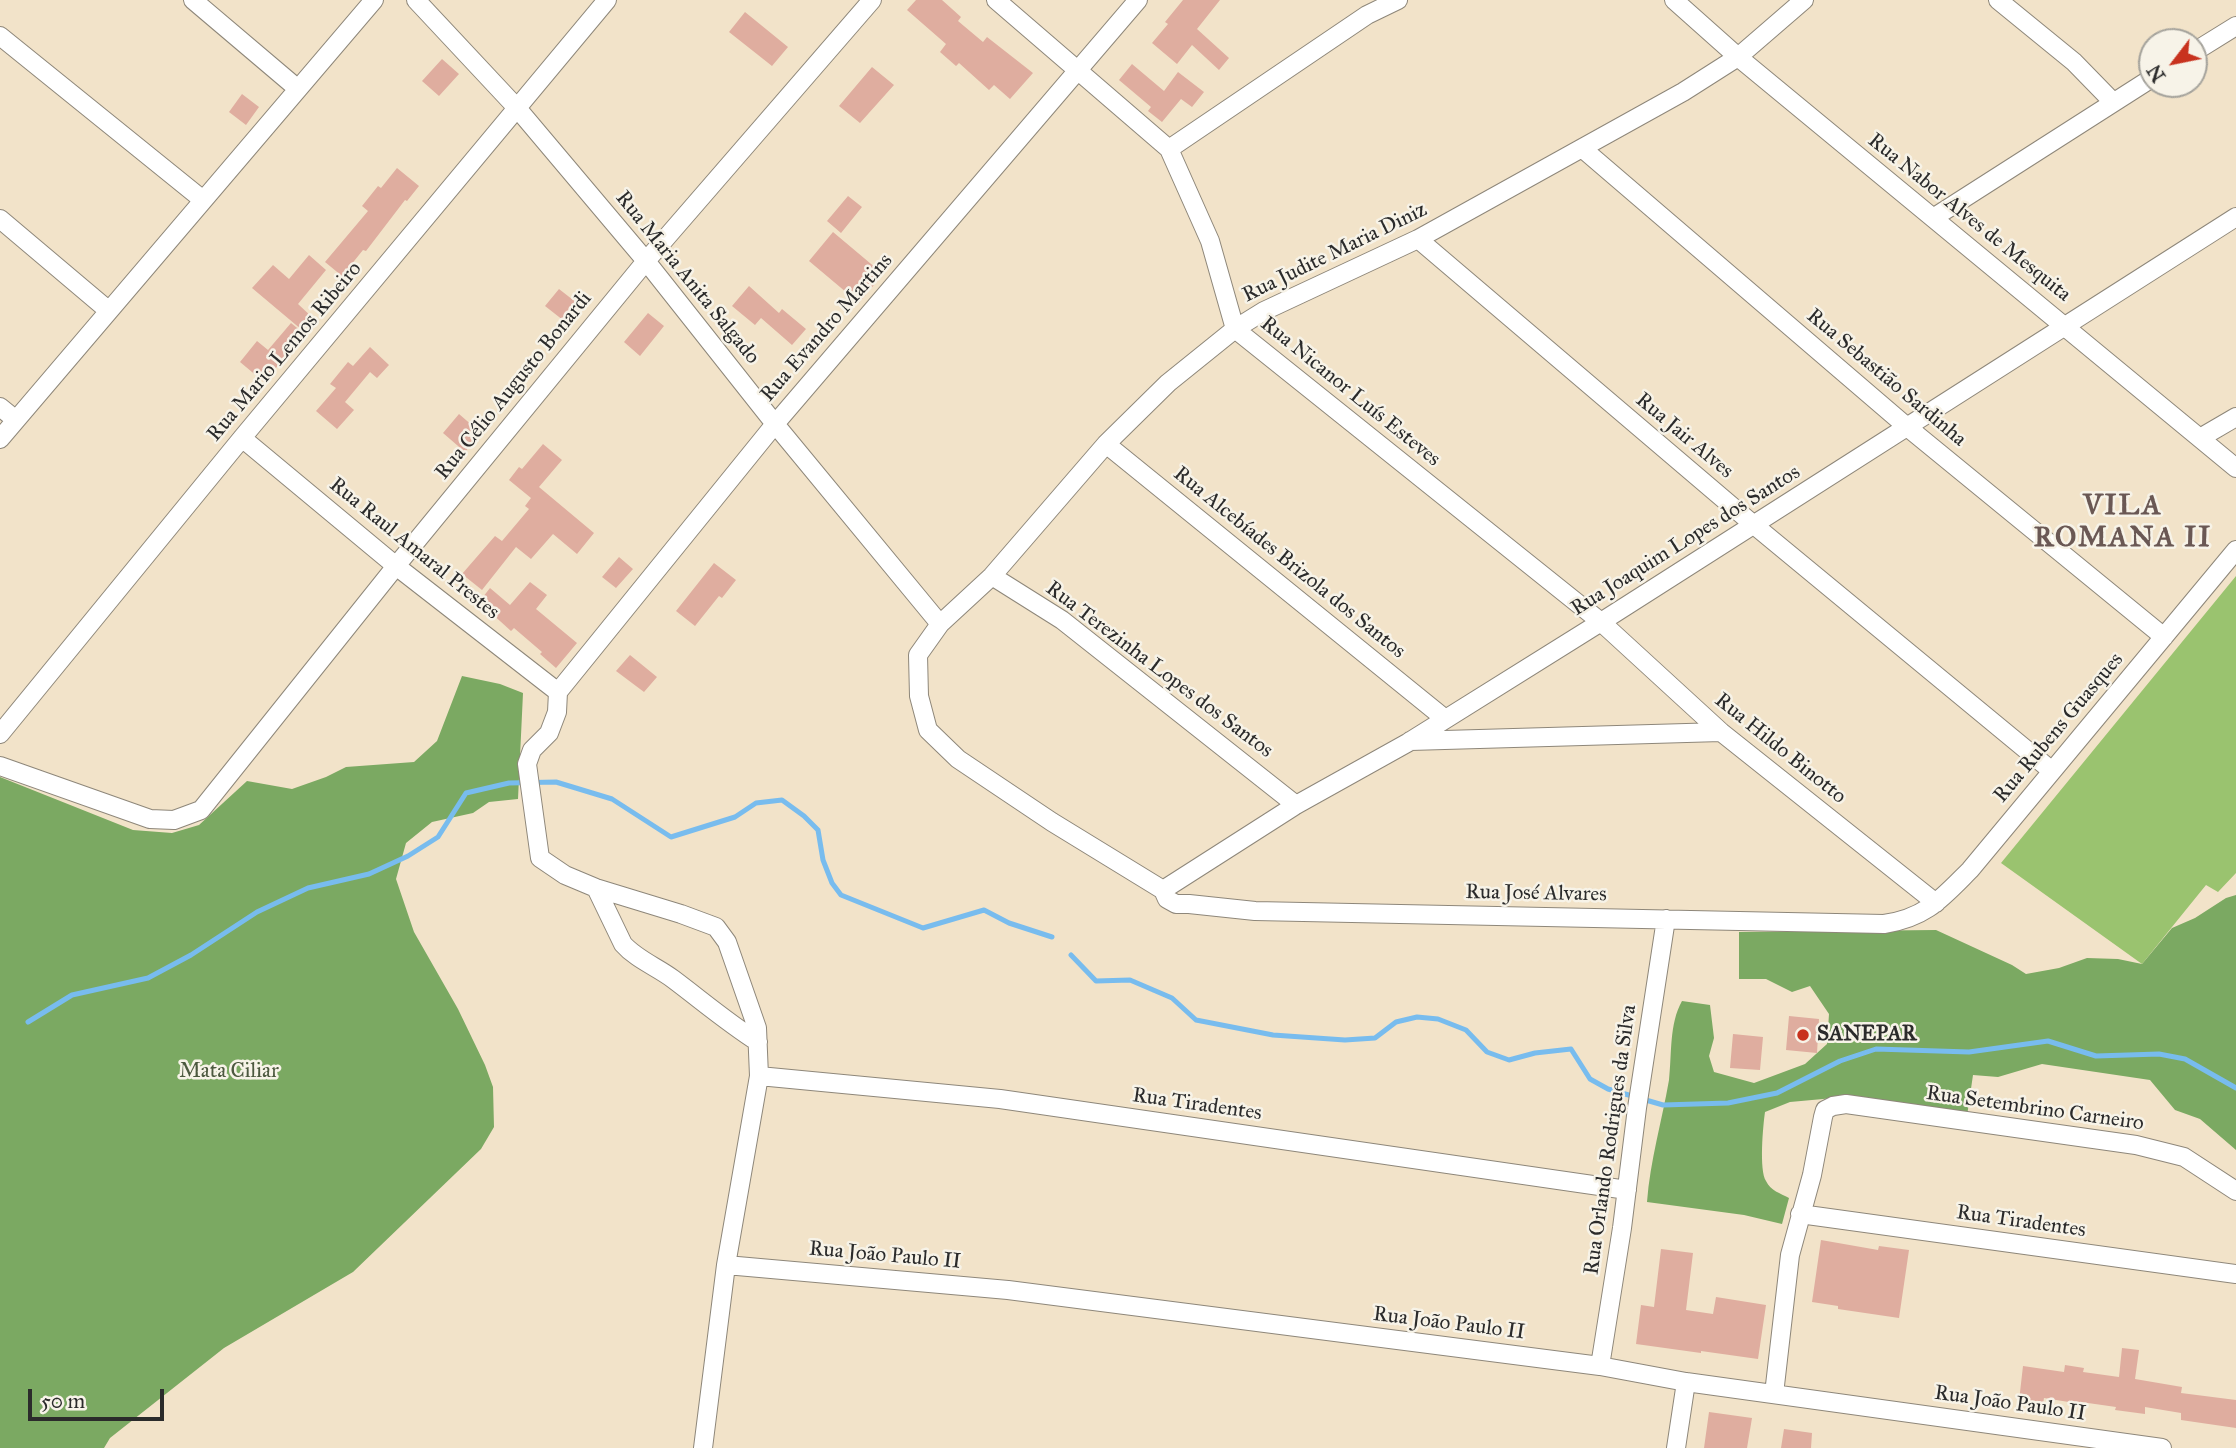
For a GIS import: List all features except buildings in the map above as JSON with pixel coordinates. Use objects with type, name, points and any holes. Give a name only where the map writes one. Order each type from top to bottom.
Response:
[{"type":"street","points":[[193,0],[298,89]]},
{"type":"street","points":[[0,439],[374,0]]},
{"type":"street","name":"Rua Maria Anita Salgado","points":[[416,0],[517,108],[646,261],[775,424],[940,624]]},
{"type":"street","name":"Rua Mario Lemos Ribeiro","points":[[0,734],[607,0]]},
{"type":"street","name":"Rua Célio Augusto Bonardi","points":[[0,766],[150,819],[174,820],[201,810],[396,566],[646,261],[872,0]]},
{"type":"street","name":"Rua Nicanor Luís Esteves","points":[[996,0],[1169,149],[1210,241],[1235,329],[1601,622]]},
{"type":"street","name":"Rua Evandro Martins","points":[[558,692],[775,424],[1138,0]]},
{"type":"street","points":[[1169,149],[1367,15],[1398,0]]},
{"type":"street","name":"Rua Judite Maria Diniz","points":[[1165,895],[958,759],[928,730],[919,696],[918,654],[940,624],[992,576],[1106,444],[1168,383],[1235,329],[1264,311],[1418,239],[1683,92],[1738,57],[1804,0]]},
{"type":"street","points":[[1998,0],[2074,62],[2113,102]]},
{"type":"street","name":"Rua Nabor Alves de Mesquita","points":[[1675,1],[1738,57],[2236,468]]},
{"type":"street","points":[[2208,43],[2236,26]]},
{"type":"street","points":[[0,36],[203,200]]},
{"type":"street","points":[[1933,218],[2138,87]]},
{"type":"street","name":"Rua Sebastião Sardinha","points":[[1583,149],[1906,426],[2164,638]]},
{"type":"street","name":"Rua Joaquim Lopes dos Santos","points":[[1165,895],[1296,805],[1409,741],[1601,622],[2236,217]]},
{"type":"street","points":[[0,219],[109,311]]},
{"type":"street","name":"Rua Jair Alves","points":[[1418,239],[1754,525],[2052,771]]},
{"type":"street","points":[[0,407],[16,420]]},
{"type":"street","points":[[2200,438],[2236,417]]},
{"type":"street","name":"Rua Raul Amaral Prestes","points":[[242,439],[396,566],[558,692]]},
{"type":"street","name":"Rua Alcebíades Brizola dos Santos","points":[[1106,444],[1444,718]]},
{"type":"street","name":"Rua Rubens Guasques","points":[[1905,921],[1936,903],[1970,870],[2236,550]]},
{"type":"street","name":"Rua Terezinha Lopes dos Santos","points":[[992,576],[1062,620],[1296,805]]},
{"type":"street","name":"Rua Hildo Binotto","points":[[1601,622],[1721,732],[1936,903]]},
{"type":"street","points":[[558,692],[557,712],[549,733],[532,750],[527,764],[540,858],[565,875],[596,888],[716,927],[727,942],[757,1028],[760,1076],[726,1265],[703,1448]]},
{"type":"street","points":[[1409,741],[1721,732]]},
{"type":"street","points":[[596,888],[629,951],[673,979],[738,1030],[758,1042]]},
{"type":"street","name":"Rua José Alvares","points":[[1165,895],[1176,904],[1255,911],[1884,924],[1905,921]]},
{"type":"street","name":"Rua Orlando Rodrigues da Silva","points":[[1600,1366],[1666,919]]},
{"type":"street","name":"Rua Tiradentes","points":[[760,1076],[1000,1099],[1627,1190]]},
{"type":"street","name":"Rua Setembrino Carneiro","points":[[1800,1214],[1812,1175],[1825,1110],[1846,1104],[2136,1145],[2184,1157],[2236,1191]]},
{"type":"street","points":[[1774,1394],[1788,1266],[1800,1214]]},
{"type":"street","name":"Rua Tiradentes","points":[[1800,1214],[2236,1274]]},
{"type":"street","name":"Rua João Paulo II","points":[[726,1265],[1008,1290],[1600,1366],[1686,1382],[2162,1448]]},
{"type":"street","points":[[1676,1448],[1686,1382]]},
{"type":"green space","points":[[2236,576],[2236,873],[2218,892],[2206,885],[2142,964],[2001,863]]},
{"type":"green space","name":"Mata Ciliar","points":[[462,676],[500,684],[523,693],[518,799],[489,802],[473,813],[432,822],[406,843],[396,879],[414,932],[458,1009],[493,1087],[494,1127],[481,1149],[353,1272],[224,1348],[110,1438],[104,1448],[0,1448],[0,777],[133,830],[172,833],[199,825],[247,781],[292,789],[346,767],[414,762],[437,741]]},
{"type":"green space","points":[[2236,895],[2236,1150],[2200,1119],[2175,1110],[2150,1080],[2042,1064],[1998,1077],[1973,1075],[1967,1116],[1897,1107],[1856,1096],[1790,1102],[1765,1112],[1762,1148],[1764,1175],[1770,1187],[1789,1198],[1782,1224],[1744,1215],[1647,1202],[1653,1156],[1669,1080],[1673,1029],[1682,1001],[1710,1005],[1714,1038],[1709,1056],[1714,1072],[1754,1083],[1805,1064],[1827,1044],[1829,1014],[1810,986],[1792,992],[1766,979],[1739,979],[1739,932],[1936,930],[2026,974],[2059,968],[2087,958],[2118,959],[2142,964],[2172,928]]},
{"type":"waterway","points":[[28,1022],[72,995],[148,978],[191,955],[257,912],[308,888],[369,874],[408,856],[438,837],[466,793],[509,783],[556,782],[612,799],[671,837],[735,817],[756,803],[782,800],[818,830],[823,860],[832,883],[841,895],[923,928],[984,910],[1009,923],[1052,937]]},
{"type":"waterway","points":[[1071,955],[1096,981],[1130,980],[1172,998],[1196,1020],[1273,1035],[1345,1040],[1375,1038],[1396,1022],[1417,1017],[1438,1019],[1466,1030],[1487,1052],[1509,1060],[1535,1053],[1571,1049],[1590,1079],[1608,1089],[1663,1105],[1728,1103],[1777,1093],[1840,1061],[1876,1049],[1969,1052],[2048,1041],[2096,1056],[2159,1054],[2185,1059],[2236,1088]]},
{"type":"place","name":"SANEPAR","points":[[1803,1035]]},
{"type":"district","name":"VILA ROMANA II","points":[[2123,523]]}]
